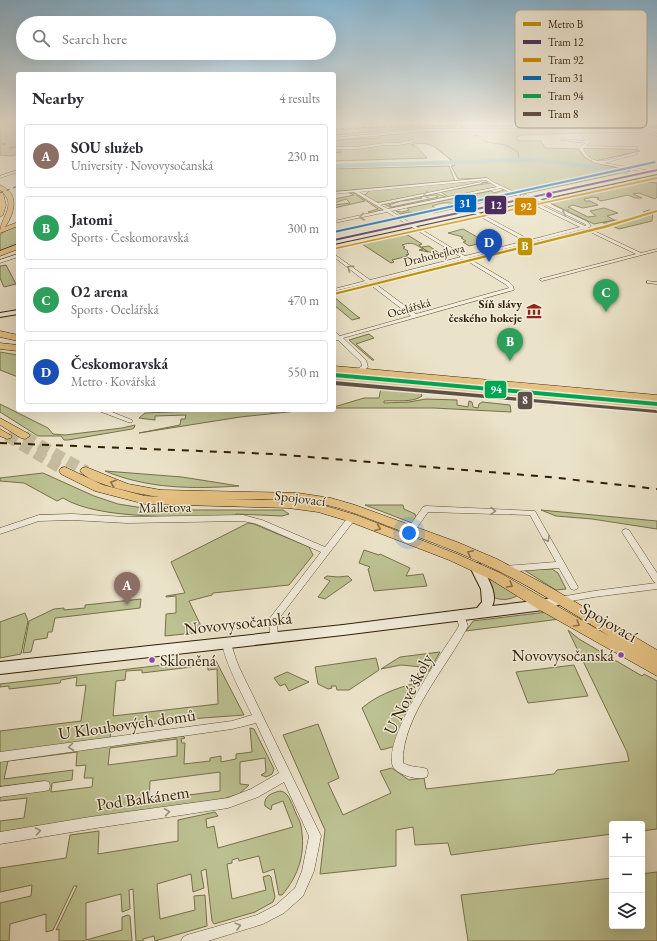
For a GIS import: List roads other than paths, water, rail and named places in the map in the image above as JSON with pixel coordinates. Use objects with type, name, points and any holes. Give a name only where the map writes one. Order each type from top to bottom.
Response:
[{"type":"main road","points":[[336,241],[409,223],[620,175],[643,171],[656,172]]},
{"type":"main road","points":[[523,197],[535,198],[656,172]]},
{"type":"main road","points":[[0,186],[10,196],[12,206],[16,212]]},
{"type":"main road","points":[[0,193],[2,204],[0,215]]},
{"type":"main road","points":[[0,230],[10,214],[12,206]]},
{"type":"main road","points":[[336,237],[409,223]]},
{"type":"main road","points":[[0,230],[16,225]]},
{"type":"main road","points":[[0,254],[16,247]]},
{"type":"main road","points":[[0,257],[16,251]]},
{"type":"main road","points":[[0,310],[16,306]]},
{"type":"main road","points":[[0,316],[16,312]]},
{"type":"main road","points":[[0,334],[16,338]]},
{"type":"main road","points":[[0,346],[16,348]]},
{"type":"main road","points":[[336,369],[657,398]]},
{"type":"main road","points":[[336,379],[657,409]]},
{"type":"main road","points":[[0,421],[25,436]]},
{"type":"main road","name":"Spojovací","points":[[65,471],[99,488],[145,500],[176,502],[268,502],[324,510],[352,518],[496,576],[543,606],[657,670]]},
{"type":"main road","name":"Spojovací","points":[[86,471],[125,487],[149,492],[193,494],[271,494],[322,500],[347,506],[458,547],[505,569],[657,657]]},
{"type":"main road","points":[[476,567],[486,589],[488,603],[480,613]]},
{"type":"main road","name":"Novovysočanská","points":[[0,668],[543,606],[560,600]]},
{"type":"street","points":[[621,167],[643,171]]},
{"type":"street","points":[[0,177],[16,172]]},
{"type":"street","points":[[336,193],[487,179],[492,183],[640,254]]},
{"type":"street","points":[[378,204],[480,183],[492,183]]},
{"type":"street","points":[[336,222],[501,187]]},
{"type":"street","points":[[362,195],[367,189]]},
{"type":"street","points":[[355,191],[466,258]]},
{"type":"street","points":[[438,192],[449,198]]},
{"type":"street","points":[[535,198],[588,223],[589,226],[585,228]]},
{"type":"street","points":[[470,209],[529,242]]},
{"type":"street","name":"Drahobejlova","points":[[336,289],[585,228]]},
{"type":"street","points":[[542,280],[657,250]]},
{"type":"street","points":[[0,262],[16,256]]},
{"type":"street","points":[[336,257],[415,316]]},
{"type":"street","name":"Ocelářská","points":[[336,336],[512,289],[509,284],[466,258]]},
{"type":"street","points":[[649,282],[657,283]]},
{"type":"street","points":[[336,336],[365,363],[364,368],[358,371]]},
{"type":"street","points":[[106,412],[130,421]]},
{"type":"street","points":[[412,530],[426,509],[532,513],[574,587]]},
{"type":"street","name":"Malletova","points":[[0,531],[39,518],[72,516],[127,520],[242,518],[259,522],[326,551]]},
{"type":"street","points":[[274,637],[273,620],[352,518]]},
{"type":"street","points":[[626,532],[657,580]]},
{"type":"street","points":[[505,569],[562,565]]},
{"type":"street","points":[[560,600],[657,586]]},
{"type":"street","name":"U Nové školy","points":[[423,773],[409,772],[398,766],[396,756],[403,731],[430,679],[464,626],[460,615]]},
{"type":"street","points":[[187,941],[259,920],[280,910],[299,892],[308,871],[315,836],[301,803],[285,775],[229,655],[226,642]]},
{"type":"street","name":"U Kloubových domů","points":[[0,757],[232,725],[258,718]]},
{"type":"street","name":"Pod Balkánem","points":[[0,838],[90,822],[228,803],[254,793],[285,775]]},
{"type":"street","points":[[0,792],[44,786]]},
{"type":"waterway","points":[[590,167],[626,172]]},
{"type":"waterway","points":[[648,175],[657,177]]},
{"type":"tunnel","points":[[7,436],[65,471]]},
{"type":"tunnel","points":[[25,436],[86,471]]},
{"type":"railway","points":[[0,193],[16,187]]},
{"type":"railway","points":[[0,443],[274,454],[549,477],[657,489]]},
{"type":"metro line","name":"B","points":[[336,294],[604,227],[657,211]]},
{"type":"tram line","name":"31","points":[[336,232],[632,167]]},
{"type":"tram line","name":"12","points":[[336,240],[657,170]]},
{"type":"tram line","name":"92","points":[[336,248],[657,178]]},
{"type":"tram line","name":"94","points":[[336,375],[657,404]]},
{"type":"tram line","name":"8","points":[[336,383],[656,412]]},
{"type":"place","name":"Českomoravská","points":[[489,262]]},
{"type":"place","name":"Síň slávy českého hokeje","points":[[534,311]]},
{"type":"place","name":"O2 arena","points":[[606,312]]},
{"type":"place","name":"Jatomi","points":[[510,361]]},
{"type":"place","name":"SOU služeb","points":[[127,605]]},
{"type":"place","name":"Novovysočanská","points":[[621,655]]},
{"type":"place","name":"Skloněná","points":[[152,660]]}]
